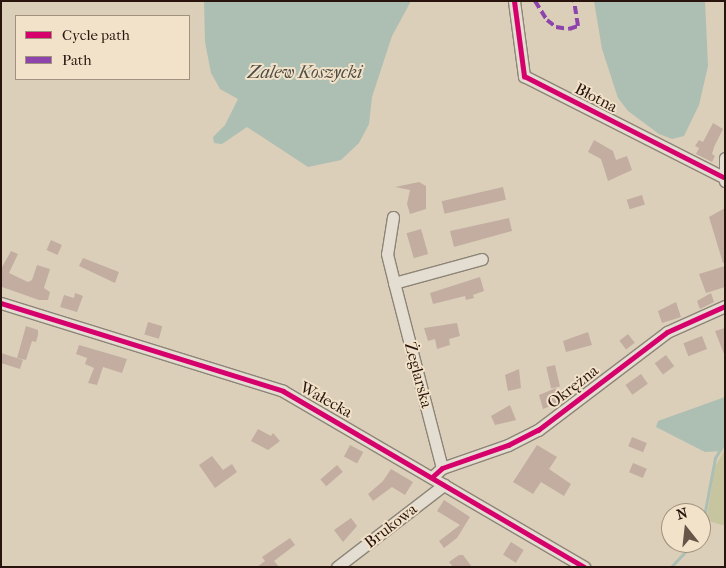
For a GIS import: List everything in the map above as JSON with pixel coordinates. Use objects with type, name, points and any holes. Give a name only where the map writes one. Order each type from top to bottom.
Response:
[{"type":"street","name":"Błotna","points":[[514,1],[524,76],[724,179]]},
{"type":"street","points":[[724,179],[725,158]]},
{"type":"street","name":"Żeglarska","points":[[393,217],[387,254],[442,468]]},
{"type":"street","points":[[394,283],[482,259]]},
{"type":"street","name":"Wałecka","points":[[1,303],[283,391],[584,567]]},
{"type":"street","name":"Okrężna","points":[[432,477],[442,468],[508,445],[538,430],[667,332],[725,306]]},
{"type":"street","name":"Brukowa","points":[[337,567],[444,485]]},
{"type":"shaded area","points":[[725,449],[725,525],[711,522],[711,503],[709,503],[715,467]]},
{"type":"water","name":"Zalew Koszycki","points":[[204,1],[411,1],[392,36],[372,97],[369,124],[359,143],[341,160],[308,167],[247,127],[222,144],[214,143],[213,137],[225,125],[238,99],[220,89],[211,73],[205,42]]},
{"type":"water","points":[[594,1],[705,1],[708,66],[699,105],[684,136],[672,139],[659,134],[628,111],[618,98],[602,49]]},
{"type":"water","points":[[725,397],[725,446],[722,451],[705,452],[656,427],[658,421]]},
{"type":"building","points":[[713,123],[723,129],[714,147],[712,154],[715,156],[712,162],[696,154],[699,148],[695,146],[699,140],[703,142]]},
{"type":"building","points":[[594,140],[613,151],[616,160],[627,156],[632,170],[608,181],[601,159],[588,152]]},
{"type":"building","points":[[419,182],[426,186],[426,209],[410,214],[407,204],[410,190],[395,187]]},
{"type":"building","points":[[503,187],[506,200],[445,214],[442,201]]},
{"type":"building","points":[[642,195],[645,205],[630,209],[627,200]]},
{"type":"building","points":[[725,208],[725,263],[723,263],[709,217]]},
{"type":"building","points":[[509,218],[512,231],[454,247],[450,231]]},
{"type":"building","points":[[421,229],[428,254],[414,258],[407,233]]},
{"type":"building","points":[[51,240],[62,245],[57,255],[47,250]]},
{"type":"building","points":[[11,251],[18,254],[9,273],[28,282],[32,280],[37,265],[50,269],[44,288],[50,292],[48,300],[39,300],[2,287],[1,290],[1,269]]},
{"type":"building","points":[[83,258],[119,272],[115,283],[79,266]]},
{"type":"building","points":[[725,266],[725,287],[706,293],[699,274]]},
{"type":"building","points":[[480,277],[484,291],[473,295],[474,298],[466,300],[465,296],[433,304],[430,293]]},
{"type":"building","points":[[75,293],[83,296],[77,312],[60,307],[64,295],[74,298]]},
{"type":"building","points":[[711,293],[714,302],[700,309],[697,301]]},
{"type":"building","points":[[676,302],[681,317],[662,323],[658,311]]},
{"type":"building","points":[[148,322],[162,326],[159,339],[144,334]]},
{"type":"building","points":[[457,323],[460,336],[449,339],[450,345],[437,349],[435,339],[428,341],[424,328]]},
{"type":"building","points":[[26,326],[38,330],[38,335],[36,342],[32,341],[26,360],[17,358]]},
{"type":"building","points":[[725,328],[725,354],[724,354],[715,331]]},
{"type":"building","points":[[588,332],[592,345],[566,352],[563,341]]},
{"type":"building","points":[[628,334],[635,343],[626,349],[619,341]]},
{"type":"building","points":[[702,336],[707,349],[688,356],[683,343]]},
{"type":"building","points":[[79,345],[127,359],[122,373],[103,367],[97,385],[88,383],[94,368],[85,364],[87,358],[76,354]]},
{"type":"building","points":[[1,353],[23,360],[20,369],[1,363]]},
{"type":"building","points":[[666,355],[674,366],[663,375],[655,363]]},
{"type":"building","points":[[555,365],[560,386],[551,388],[546,367]]},
{"type":"building","points":[[519,369],[521,388],[508,391],[505,375]]},
{"type":"building","points":[[641,374],[648,384],[632,395],[625,385]]},
{"type":"building","points":[[556,388],[560,402],[543,409],[539,395]]},
{"type":"building","points":[[510,405],[516,420],[495,425],[491,416]]},
{"type":"building","points":[[258,429],[271,436],[273,433],[280,441],[268,450],[251,441]]},
{"type":"building","points":[[632,437],[647,443],[643,452],[628,446]]},
{"type":"building","points":[[350,445],[363,452],[357,464],[344,456]]},
{"type":"building","points":[[537,445],[557,457],[549,469],[571,484],[564,496],[541,482],[533,494],[513,482]]},
{"type":"building","points":[[212,456],[223,470],[232,464],[237,472],[215,488],[199,465]]},
{"type":"building","points":[[633,463],[647,469],[643,478],[629,472]]},
{"type":"building","points":[[337,465],[343,472],[326,486],[320,479]]},
{"type":"building","points":[[391,469],[413,482],[405,495],[392,487],[373,501],[368,494],[383,481]]},
{"type":"building","points":[[444,500],[470,517],[457,538],[444,548],[439,541],[460,525],[437,511]]},
{"type":"building","points":[[351,518],[357,526],[343,542],[334,530]]},
{"type":"building","points":[[290,538],[295,545],[274,561],[279,567],[257,567],[265,561],[262,557]]},
{"type":"building","points":[[511,542],[524,550],[516,563],[503,555]]},
{"type":"building","points":[[459,555],[463,555],[472,567],[453,567],[449,562]]},
{"type":"waterway","points":[[707,503],[715,458],[720,450]]},
{"type":"waterway","points":[[671,567],[684,553]]},
{"type":"marked path","points":[[535,1],[547,20],[556,27],[569,29],[578,26],[574,2]]},
{"type":"cycle path","points":[[514,1],[524,76],[723,177]]},
{"type":"cycle path","points":[[1,303],[283,391],[584,567]]},
{"type":"cycle path","points":[[432,477],[442,468],[508,445],[538,430],[667,332],[725,306]]}]
